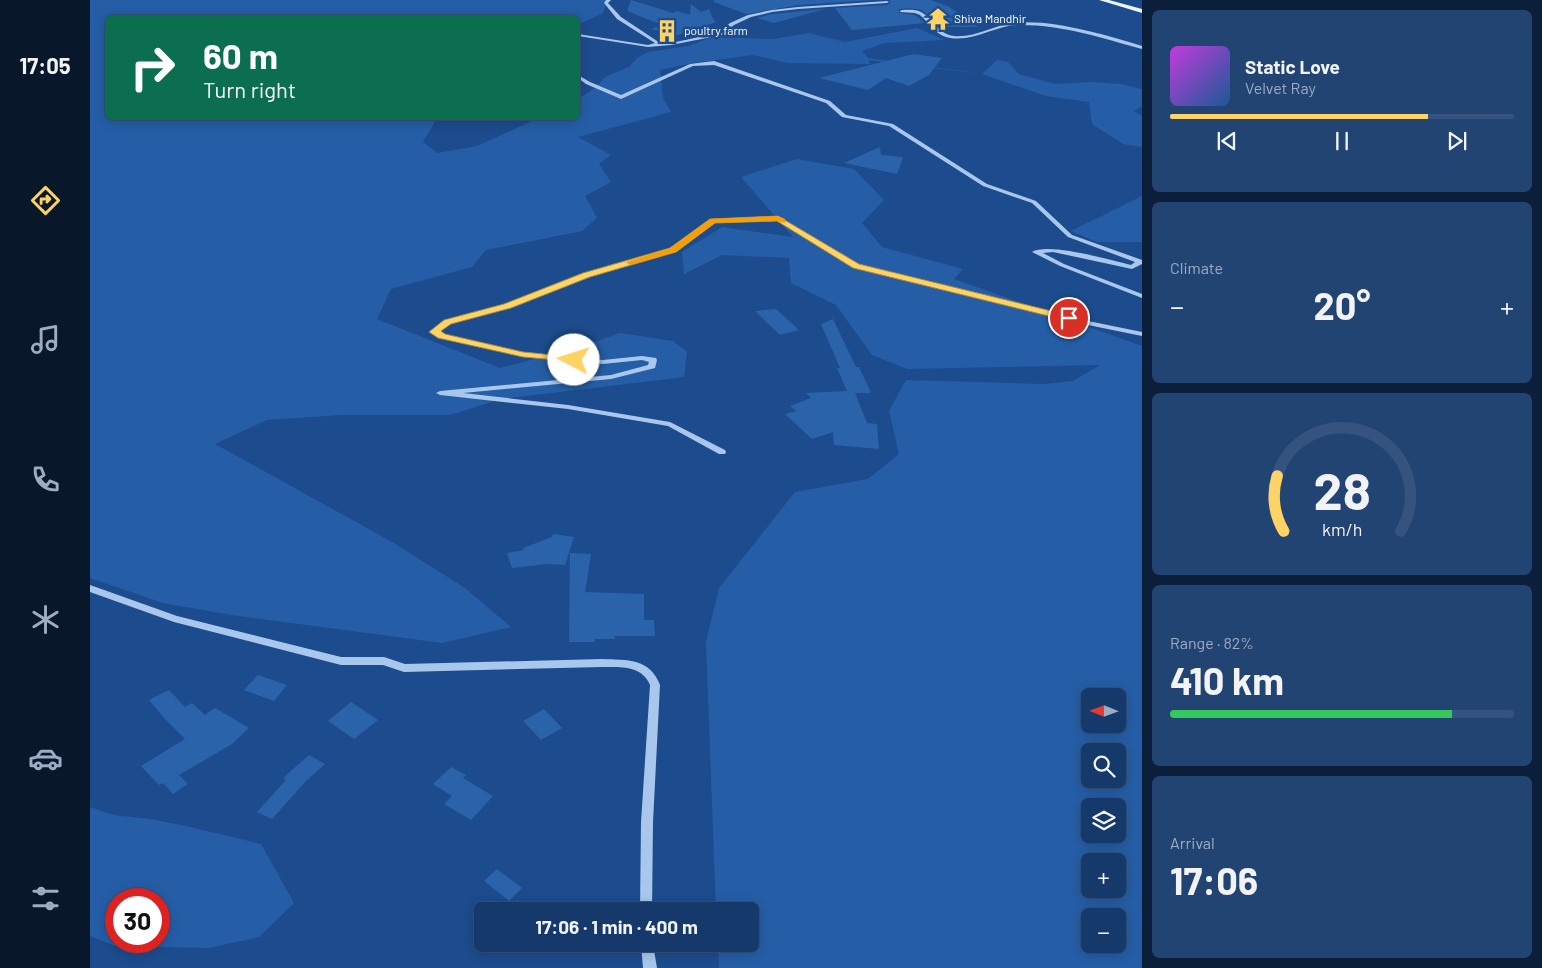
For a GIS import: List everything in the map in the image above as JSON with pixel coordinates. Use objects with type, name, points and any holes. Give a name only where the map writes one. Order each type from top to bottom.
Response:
[{"type":"main road","points":[[1102,0],[1142,11]]},
{"type":"street","points":[[609,0],[606,3],[619,18],[659,44]]},
{"type":"street","points":[[580,35],[648,46],[720,34],[725,26],[739,20],[781,8],[862,5],[887,2]]},
{"type":"street","points":[[902,11],[917,12],[938,31],[948,36],[964,37],[988,32],[1002,26],[1018,24],[1099,34],[1142,48]]},
{"type":"street","points":[[580,77],[621,97],[692,65],[714,63],[828,102],[844,116],[890,125],[984,185],[1034,202],[1070,236],[1140,262],[1132,267],[1053,250],[1035,252],[1062,266],[1142,296]]},
{"type":"street","points":[[722,452],[670,424],[568,407],[440,393],[611,378],[652,366],[653,360],[642,358],[603,362],[523,354],[442,336],[434,332],[447,322],[507,306],[586,275],[673,250],[713,220],[778,219],[856,266],[1088,323],[1142,334]]},
{"type":"street","points":[[90,588],[174,619],[341,660],[384,661],[404,668],[602,662],[628,664],[645,669],[651,673],[654,685],[647,822],[646,902]]},
{"type":"street","points":[[648,952],[650,968]]},
{"type":"shaded area","points":[[90,0],[608,0],[603,13],[580,24],[580,15],[105,15],[105,120],[436,120],[423,142],[437,153],[477,146],[535,120],[580,120],[580,98],[595,88],[605,77],[629,67],[637,58],[648,52],[689,46],[712,37],[773,39],[809,33],[845,42],[917,28],[945,40],[884,43],[862,51],[868,58],[982,74],[868,60],[870,64],[787,63],[753,55],[693,63],[660,70],[663,98],[671,112],[578,137],[611,155],[599,164],[611,182],[585,196],[597,218],[582,231],[486,250],[472,267],[391,289],[377,319],[500,368],[583,346],[620,333],[673,341],[687,352],[684,377],[501,399],[450,415],[342,415],[267,420],[215,444],[394,543],[465,588],[511,627],[442,643],[231,615],[163,603],[90,578]]},
{"type":"shaded area","points":[[997,60],[1008,62],[1019,74],[1055,84],[1091,82],[1121,84],[1142,89],[1142,106],[1134,111],[1142,116],[1142,147],[1123,144],[1092,124],[1089,102],[1046,96],[982,74]]},
{"type":"shaded area","points":[[797,159],[854,169],[884,200],[862,223],[882,247],[963,269],[954,279],[1142,346],[1142,968],[719,968],[718,952],[759,952],[759,902],[716,902],[706,642],[719,588],[795,492],[868,479],[899,454],[889,411],[906,380],[1044,384],[1073,381],[1100,365],[907,369],[872,355],[836,305],[791,283],[789,258],[722,255],[684,274],[682,252],[722,227],[793,237],[741,177]]},
{"type":"shaded area","points":[[1142,196],[1142,242],[1097,242],[1071,231]]},
{"type":"shaded area","points":[[90,807],[113,815],[150,819],[186,826],[261,844],[294,903],[259,937],[209,948],[170,947],[170,888],[105,888],[105,942],[90,936]]},
{"type":"building","points":[[631,0],[673,13],[677,11],[690,15],[691,4],[701,12],[709,9],[716,22],[675,36],[651,29],[662,25],[627,11]]},
{"type":"building","points":[[714,0],[874,0],[798,5],[746,14],[714,2]]},
{"type":"building","points":[[889,0],[930,0],[948,6],[978,27],[940,27],[922,10],[909,8],[899,9],[899,13],[915,15],[925,23],[852,30],[835,8],[887,5],[891,3]]},
{"type":"building","points":[[825,9],[774,23],[757,18],[772,14]]},
{"type":"building","points":[[914,54],[942,58],[929,75],[909,86],[886,78],[868,90],[819,78]]},
{"type":"building","points":[[880,147],[881,155],[903,157],[897,174],[844,163]]},
{"type":"building","points":[[776,309],[799,330],[780,335],[755,311]]},
{"type":"building","points":[[833,319],[871,393],[855,393],[867,423],[877,424],[879,449],[834,445],[833,432],[812,439],[785,414],[796,411],[790,406],[811,398],[806,393],[847,391],[837,368],[840,368],[821,324]]},
{"type":"building","points":[[553,534],[574,537],[565,565],[547,564],[512,568],[507,553],[524,550],[523,548],[552,537]]},
{"type":"building","points":[[570,553],[591,554],[585,592],[644,594],[644,620],[654,620],[655,636],[615,636],[615,639],[595,639],[595,642],[569,642]]},
{"type":"building","points":[[258,675],[287,685],[274,701],[244,690]]},
{"type":"building","points":[[169,690],[185,707],[192,703],[205,715],[215,708],[249,728],[232,744],[179,775],[188,784],[173,794],[163,783],[159,785],[141,766],[185,739],[149,700]]},
{"type":"building","points":[[351,702],[378,720],[354,739],[328,721]]},
{"type":"building","points":[[544,709],[562,728],[541,740],[523,721]]},
{"type":"building","points":[[309,755],[325,764],[306,781],[272,819],[257,812],[286,780],[283,778]]},
{"type":"building","points":[[451,767],[466,775],[463,778],[493,796],[471,820],[444,804],[452,796],[433,784]]},
{"type":"building","points":[[497,869],[522,888],[509,901],[484,881]]},
{"type":"slow traffic","points":[[630,262],[673,250],[713,220],[778,219],[782,221]]},
{"type":"place","name":"Shiva Mandhir","points":[[938,19]]},
{"type":"place","name":"poultry farm","points":[[667,31]]},
{"type":"route","points":[[574,360],[523,354],[442,336],[434,332],[447,322],[507,306],[586,275],[673,250],[713,220],[778,219],[856,266],[1069,318]]}]
